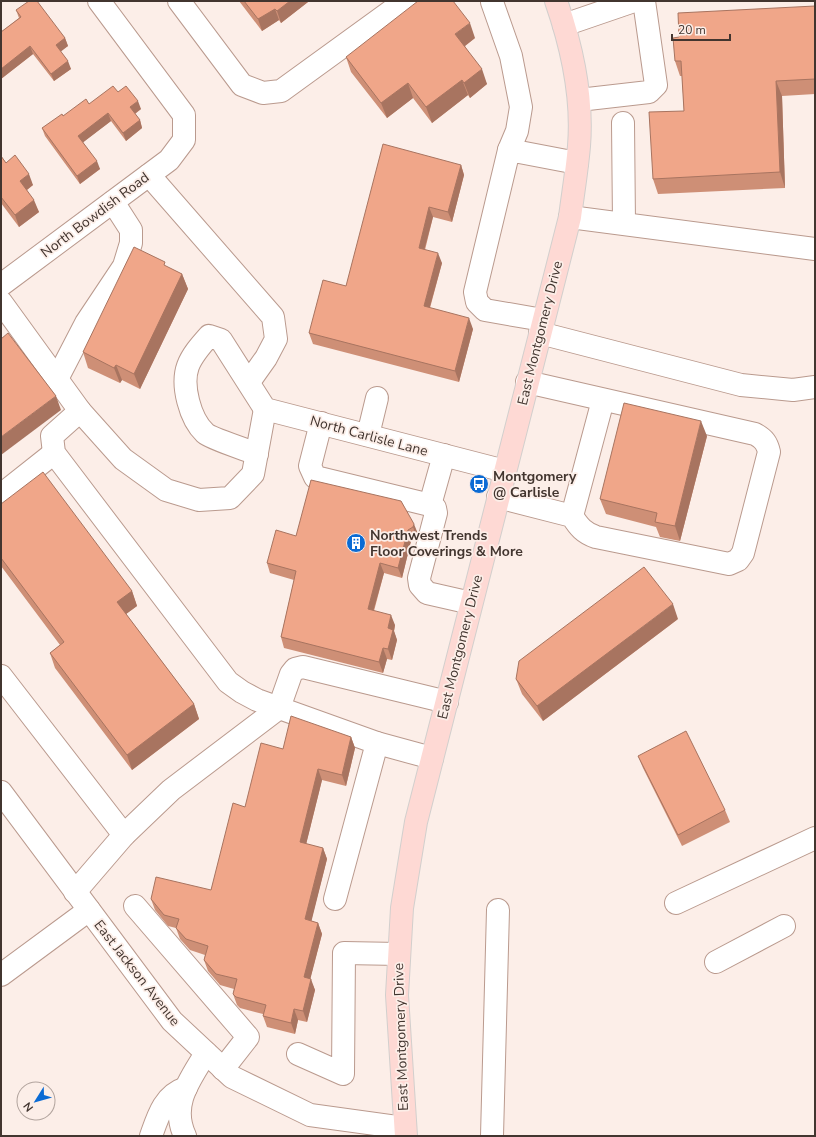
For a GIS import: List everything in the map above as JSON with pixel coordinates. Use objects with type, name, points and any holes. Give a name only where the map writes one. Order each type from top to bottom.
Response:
[{"type":"main road","name":"East Montgomery Drive","points":[[405,1132],[397,995],[402,908],[414,838],[446,702],[570,216],[579,145],[579,100],[569,39],[556,1]]},
{"type":"street","name":"North Bowdish Road","points":[[1,285],[169,160],[184,140],[184,115],[99,1]]},
{"type":"street","points":[[179,1],[242,85],[263,93],[281,91],[405,1]]},
{"type":"street","points":[[564,25],[634,1]]},
{"type":"street","points":[[579,100],[649,92],[656,85],[644,1]]},
{"type":"street","points":[[492,2],[511,56],[521,107],[517,131],[509,150],[475,292],[477,302],[485,310],[741,385],[793,390],[815,387]]},
{"type":"street","points":[[623,123],[624,223]]},
{"type":"street","points":[[509,150],[577,163]]},
{"type":"street","points":[[149,175],[272,317],[276,339],[266,358],[249,382]]},
{"type":"street","points":[[57,379],[86,322],[124,266],[132,243],[131,230],[113,202]]},
{"type":"street","points":[[570,216],[815,249]]},
{"type":"street","points":[[1,302],[80,411],[123,459],[166,490],[199,500],[230,498],[253,474],[264,409],[249,382],[221,340],[210,336],[199,347],[188,366],[185,388],[192,414],[205,433],[256,454]]},
{"type":"street","points":[[498,497],[572,516],[580,528],[588,535],[729,564],[738,560],[743,553],[769,452],[767,444],[761,437],[755,434],[527,382]]},
{"type":"street","points":[[368,435],[377,398]]},
{"type":"street","points":[[572,516],[603,400]]},
{"type":"street","name":"North Carlisle Lane","points":[[264,409],[505,471]]},
{"type":"street","points":[[80,411],[52,436],[54,454],[228,682],[242,692],[279,708],[378,743],[432,758]]},
{"type":"street","points":[[321,423],[310,466],[315,477],[430,504],[435,508],[436,513],[419,578],[420,584],[427,593],[471,603]]},
{"type":"street","points":[[1,495],[54,454]]},
{"type":"street","points":[[430,504],[444,455]]},
{"type":"street","points":[[75,892],[124,834],[171,790],[279,708],[291,674],[295,669],[303,667],[446,702]]},
{"type":"street","points":[[1,676],[124,834]]},
{"type":"street","points":[[335,899],[378,743]]},
{"type":"street","name":"East Jackson Avenue","points":[[1,792],[172,1021],[232,1077],[310,1115],[405,1132]]},
{"type":"street","points":[[676,903],[815,838]]},
{"type":"street","points":[[135,906],[248,1037],[223,1069]]},
{"type":"street","points":[[1,975],[89,910]]},
{"type":"street","points":[[492,1136],[498,910]]},
{"type":"street","points":[[716,962],[784,926]]},
{"type":"street","points":[[298,1054],[343,1074],[344,953],[399,954]]},
{"type":"street","points":[[185,1136],[181,1128],[179,1104],[186,1088],[206,1053]]},
{"type":"street","points":[[151,1136],[157,1117],[168,1099],[176,1091],[186,1088]]},
{"type":"building","points":[[29,1],[37,1],[65,38],[56,45],[68,61],[51,74],[30,46],[1,69],[1,32],[21,17],[16,10]]},
{"type":"building","points":[[244,1],[290,1],[277,11],[275,9],[258,19]]},
{"type":"building","points":[[418,1],[453,1],[470,23],[455,34],[482,69],[464,83],[462,80],[426,107],[408,83],[381,103],[346,57]]},
{"type":"building","points":[[815,6],[815,79],[776,81],[780,172],[653,179],[649,112],[684,111],[681,61],[675,61],[673,38],[679,37],[678,13]]},
{"type":"building","points":[[113,86],[118,92],[126,86],[138,101],[130,107],[140,120],[123,133],[108,113],[78,136],[97,161],[77,176],[42,128],[62,114],[63,116],[86,99],[89,104]]},
{"type":"building","points":[[383,144],[461,165],[448,212],[429,207],[419,248],[438,253],[424,306],[469,318],[455,371],[309,333],[323,280],[346,286]]},
{"type":"building","points":[[15,155],[29,174],[20,181],[34,200],[15,215],[1,197],[1,156],[6,163]]},
{"type":"building","points":[[134,247],[165,262],[164,265],[182,274],[134,374],[116,365],[114,368],[83,352]]},
{"type":"building","points":[[8,333],[56,396],[1,437],[1,339]]},
{"type":"building","points":[[624,403],[701,421],[675,526],[655,522],[657,513],[600,499]]},
{"type":"building","points":[[43,472],[132,591],[117,602],[194,704],[127,755],[50,653],[64,642],[1,558],[1,504]]},
{"type":"building","points":[[311,480],[401,501],[414,524],[413,527],[408,530],[398,568],[380,563],[368,609],[391,615],[388,628],[393,630],[388,649],[383,648],[379,662],[281,637],[296,571],[267,563],[276,530],[296,536]]},
{"type":"building","points":[[644,567],[673,604],[537,706],[516,679],[519,661]]},
{"type":"building","points":[[291,716],[351,737],[342,775],[318,769],[300,842],[323,848],[305,919],[318,923],[304,977],[311,979],[303,1011],[294,1009],[291,1023],[263,1016],[266,1005],[236,997],[233,994],[237,979],[216,974],[204,960],[208,946],[186,939],[176,928],[179,919],[164,915],[151,899],[156,877],[211,890],[233,803],[245,807],[261,743],[283,749]]},
{"type":"building","points":[[686,731],[725,810],[678,835],[638,756]]},
{"type":"place","name":"Montgomery @ Carlisle","points":[[479,484]]},
{"type":"place","name":"Northwest Trends Floor Coverings & More","points":[[356,543]]}]
